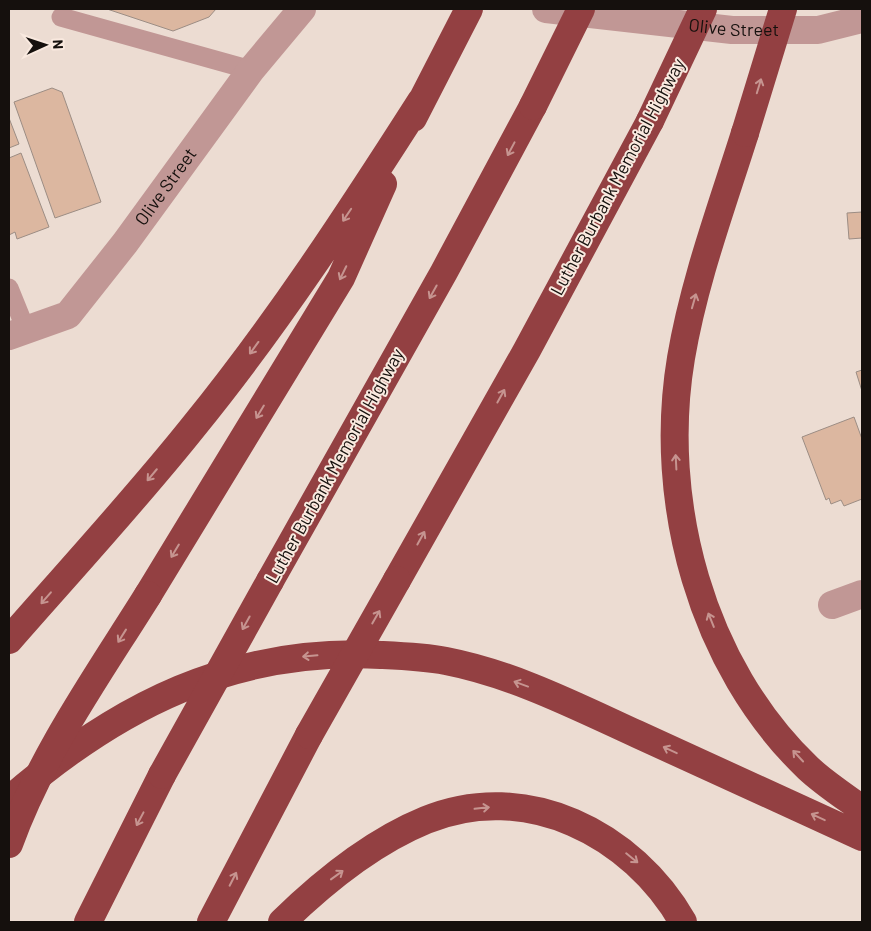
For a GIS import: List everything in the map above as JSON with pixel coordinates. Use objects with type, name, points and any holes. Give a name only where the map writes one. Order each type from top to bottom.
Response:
[{"type":"highway","points":[[9,844],[27,800],[67,725],[341,278],[421,101],[469,9]]},
{"type":"highway","name":"Luther Burbank Memorial Highway","points":[[88,922],[162,776],[440,280],[533,106],[581,9]]},
{"type":"highway","name":"Luther Burbank Memorial Highway","points":[[211,922],[309,735],[536,333],[650,121],[704,9]]},
{"type":"highway","points":[[783,9],[692,310],[681,359],[675,425],[678,493],[684,531],[698,583],[717,636],[736,672],[759,709],[809,768],[862,809]]},
{"type":"highway","points":[[9,640],[181,441],[245,360],[337,230],[421,101]]},
{"type":"highway","points":[[9,800],[56,761],[107,725],[161,697],[197,682],[264,662],[289,658],[331,654],[371,655],[444,661],[478,669],[539,691],[862,837]]},
{"type":"highway","points":[[282,922],[328,882],[378,844],[427,820],[451,812],[494,807],[543,812],[591,830],[616,845],[658,883],[683,922]]},
{"type":"street","name":"Olive Street","points":[[17,333],[68,315],[125,243],[251,70],[302,9]]},
{"type":"street","name":"Olive Street","points":[[546,9],[732,30],[818,30],[862,19]]},
{"type":"street","points":[[832,605],[862,594]]},
{"type":"lane","points":[[61,16],[251,70]]},
{"type":"lane","points":[[9,288],[17,333]]},
{"type":"building","points":[[107,9],[216,9],[209,17],[173,31]]},
{"type":"building","points":[[52,88],[62,92],[101,202],[55,218],[14,102]]},
{"type":"building","points":[[9,118],[19,144],[9,148]]},
{"type":"building","points":[[21,153],[49,227],[17,239],[15,232],[9,235],[9,158]]},
{"type":"building","points":[[862,212],[862,238],[849,239],[847,213]]},
{"type":"building","points":[[862,370],[862,391],[856,372]]},
{"type":"building","points":[[854,417],[862,439],[862,499],[844,506],[841,500],[831,504],[829,498],[826,500],[802,437]]}]
